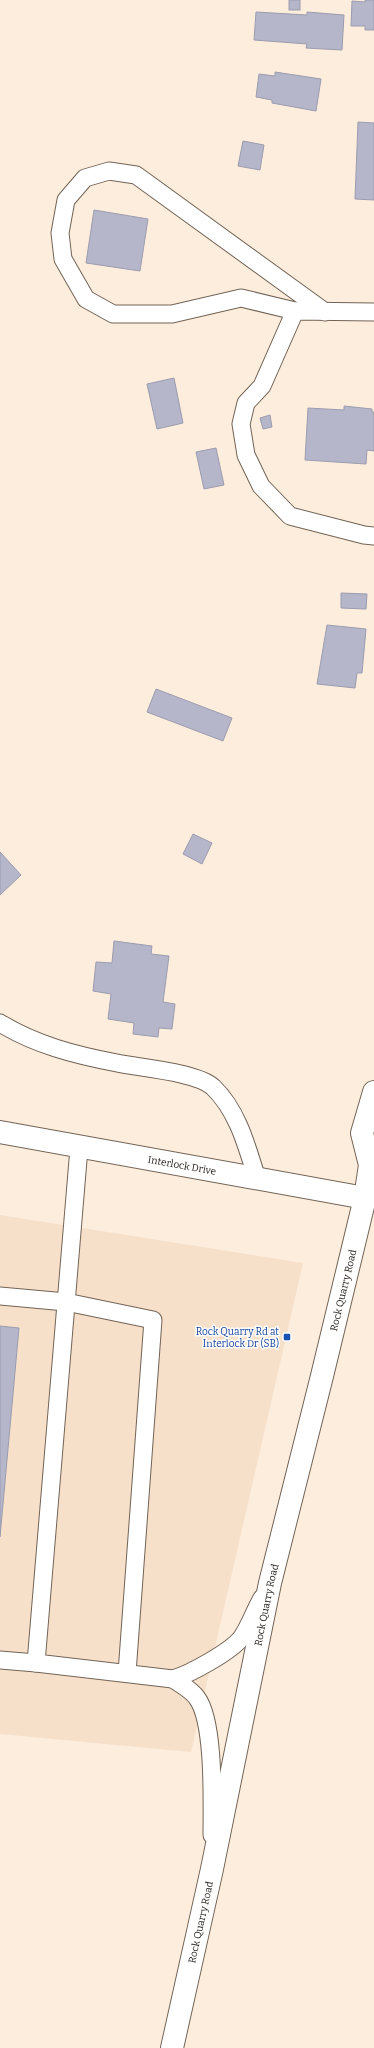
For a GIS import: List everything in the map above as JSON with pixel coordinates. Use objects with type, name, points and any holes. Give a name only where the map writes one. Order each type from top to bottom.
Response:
[{"type":"main road","name":"Rock Quarry Road","points":[[172,2048],[212,1870],[270,1583],[365,1198],[372,1162],[362,1133],[374,1092]]},
{"type":"main road","name":"Interlock Drive","points":[[0,1132],[80,1148],[365,1198]]},
{"type":"lane","points":[[325,312],[136,175],[109,170],[85,178],[66,200],[60,233],[64,259],[86,299],[113,314],[172,314],[241,298],[295,311],[325,312],[374,312]]},
{"type":"lane","points":[[295,311],[262,386],[246,403],[241,424],[246,455],[261,486],[290,516],[364,535],[374,536]]},
{"type":"lane","points":[[0,1023],[22,1036],[58,1050],[116,1063],[189,1076],[212,1086],[233,1113],[257,1179]]},
{"type":"lane","points":[[36,1663],[80,1148]]},
{"type":"lane","points":[[0,1296],[66,1302],[153,1320],[127,1673]]},
{"type":"lane","points":[[0,1660],[173,1679],[187,1674],[210,1661],[241,1638],[270,1583]]},
{"type":"lane","points":[[173,1679],[197,1697],[207,1721],[213,1790],[212,1870]]},
{"type":"shaded area","points":[[0,1215],[303,1263],[191,1752],[0,1734]]},
{"type":"building","points":[[289,0],[300,0],[300,10],[289,10]]},
{"type":"building","points":[[365,0],[374,0],[374,30],[365,30],[365,26],[351,26],[352,1],[365,2]]},
{"type":"building","points":[[256,12],[307,15],[307,12],[344,15],[342,50],[306,48],[307,44],[254,40]]},
{"type":"building","points":[[275,72],[321,79],[316,111],[272,103],[272,100],[256,97],[259,74],[275,76]]},
{"type":"building","points":[[358,122],[374,123],[374,200],[355,199]]},
{"type":"building","points":[[243,141],[264,145],[260,170],[238,166]]},
{"type":"building","points":[[94,210],[148,219],[140,271],[86,263]]},
{"type":"building","points":[[174,378],[183,423],[157,429],[147,384]]},
{"type":"building","points":[[344,406],[372,409],[372,412],[374,412],[374,451],[367,450],[366,464],[305,460],[308,408],[344,410]]},
{"type":"building","points":[[270,415],[272,427],[263,429],[260,418]]},
{"type":"building","points":[[216,448],[224,485],[204,489],[196,452]]},
{"type":"building","points":[[341,593],[367,594],[366,609],[341,608]]},
{"type":"building","points":[[327,625],[366,629],[362,673],[357,673],[355,688],[317,684]]},
{"type":"building","points":[[156,689],[232,718],[223,741],[147,712]]},
{"type":"building","points":[[193,834],[212,843],[202,864],[183,854]]},
{"type":"building","points":[[0,852],[21,875],[0,895]]},
{"type":"building","points":[[114,941],[152,946],[151,954],[169,956],[163,1002],[175,1004],[172,1029],[159,1028],[158,1037],[133,1034],[134,1023],[108,1019],[111,994],[93,991],[96,962],[112,963]]},
{"type":"building","points":[[0,1326],[19,1328],[0,1537]]},
{"type":"place","name":"Rock Quarry Rd at Interlock Dr (SB)","points":[[287,1337]]}]
